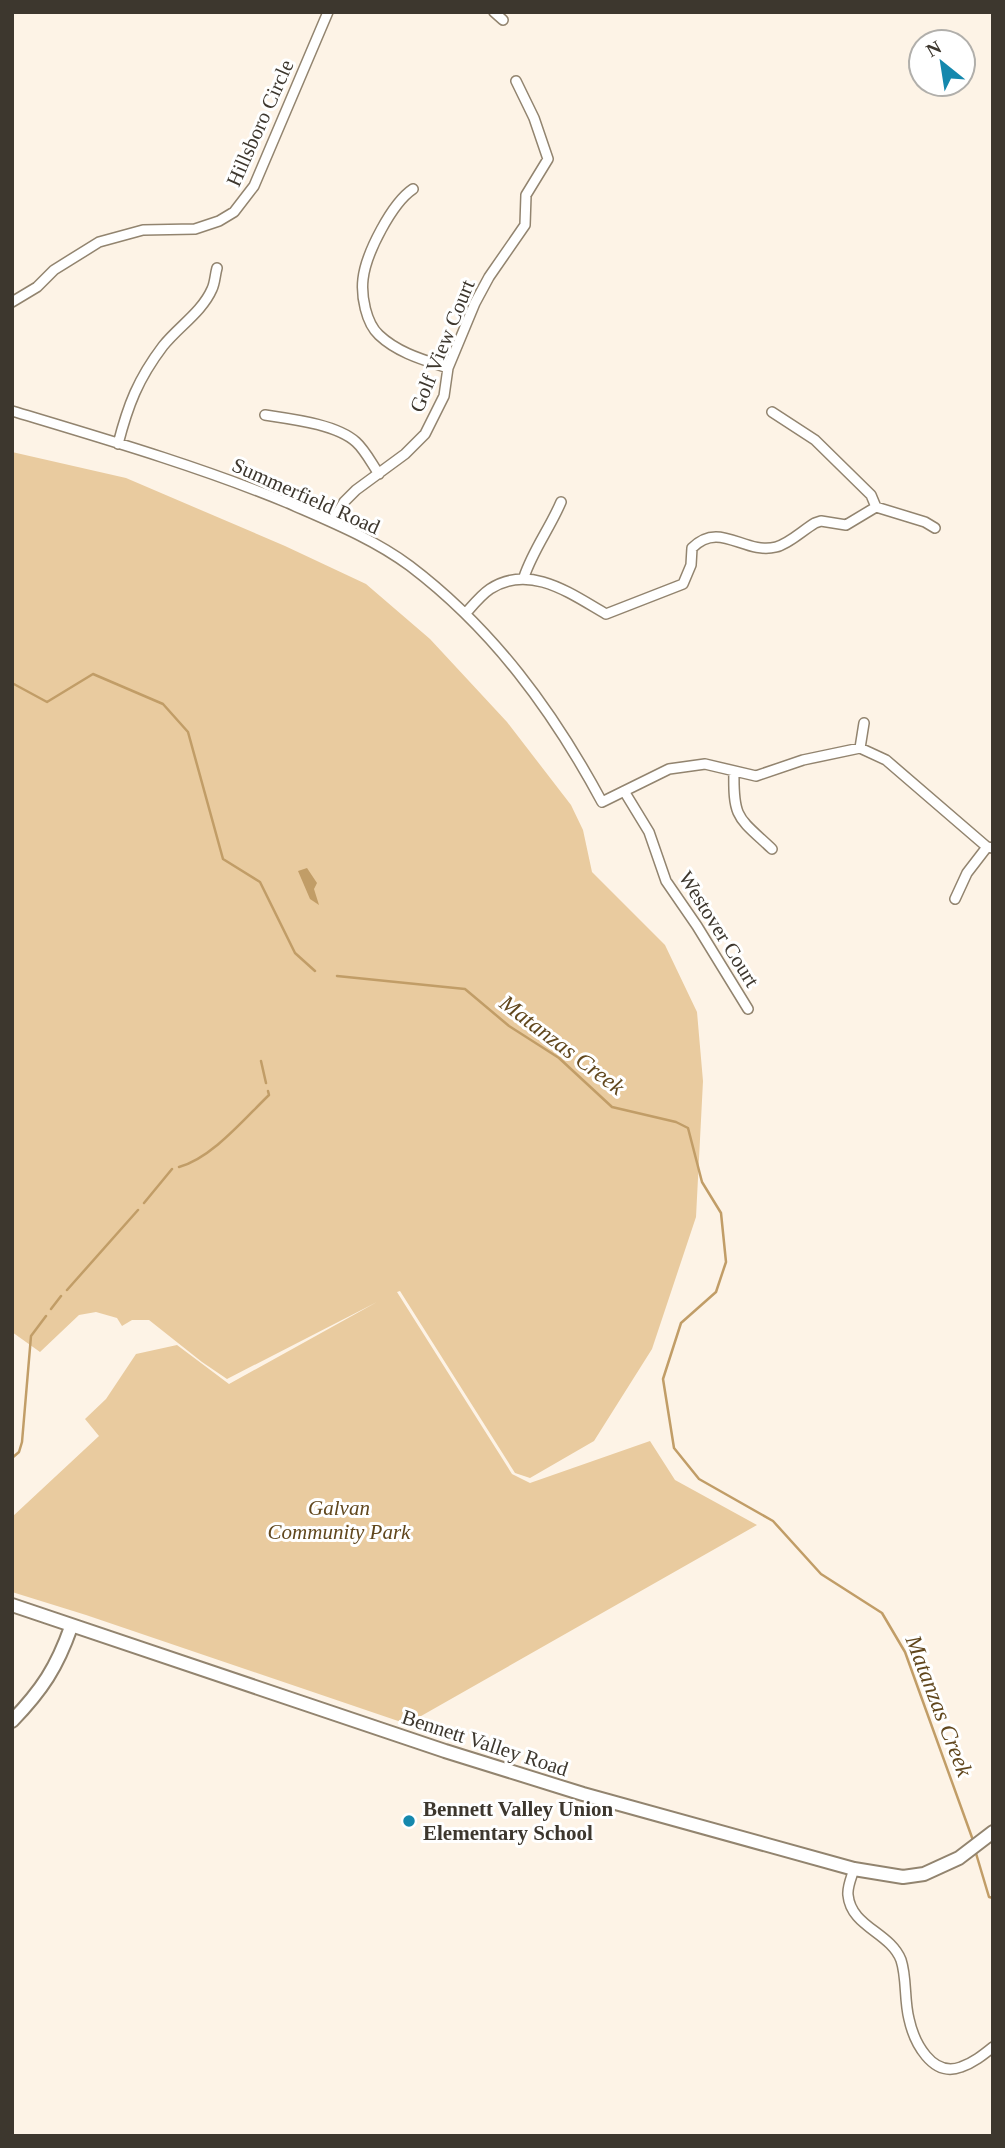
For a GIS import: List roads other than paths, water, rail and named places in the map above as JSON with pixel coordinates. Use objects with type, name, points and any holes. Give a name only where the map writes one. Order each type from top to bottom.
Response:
[{"type":"street","name":"Hillsboro Circle","points":[[12,302],[37,287],[54,270],[99,242],[144,230],[195,229],[219,221],[234,212],[254,187],[328,12]]},
{"type":"street","points":[[494,12],[503,20]]},
{"type":"street","name":"Golf View Court","points":[[331,522],[350,496],[405,454],[425,434],[444,396],[448,368],[475,303],[489,277],[525,225],[526,195],[548,159],[534,118],[516,81]]},
{"type":"street","points":[[412,189],[394,206],[375,243],[363,279],[366,309],[378,335],[402,351],[448,368]]},
{"type":"street","points":[[118,444],[127,408],[146,370],[165,344],[199,309],[212,289],[217,268]]},
{"type":"street","name":"Summerfield Road","points":[[12,411],[226,478],[331,522],[408,565],[466,613],[520,674],[575,753],[602,802],[624,791]]},
{"type":"street","points":[[772,412],[815,440],[871,495],[876,507]]},
{"type":"street","points":[[265,415],[299,420],[337,431],[356,442],[379,474]]},
{"type":"street","points":[[524,577],[531,556],[549,528],[561,502]]},
{"type":"street","points":[[466,613],[490,589],[524,577],[559,587],[606,614],[683,584],[691,565],[692,548],[701,539],[719,536],[763,549],[779,547],[815,523],[821,521],[846,525],[876,507],[925,522],[935,528]]},
{"type":"street","points":[[860,747],[864,723]]},
{"type":"street","points":[[624,791],[669,769],[705,764],[756,776],[803,760],[860,747],[886,760],[990,848],[967,873],[955,899]]},
{"type":"street","points":[[734,771],[736,814],[772,849]]},
{"type":"street","name":"Westover Court","points":[[624,791],[649,832],[666,881],[748,1009]]},
{"type":"street","name":"Bennett Valley Road","points":[[12,1605],[71,1627],[571,1791],[853,1869],[903,1877],[924,1874],[960,1858],[993,1832]]},
{"type":"street","points":[[12,1721],[38,1695],[54,1671],[71,1627]]},
{"type":"street","points":[[853,1869],[848,1893],[852,1909],[861,1921],[893,1947],[901,1961],[909,2020],[930,2062],[944,2068],[959,2068],[993,2048]]},
{"type":"waterway","name":"Matanzas Creek","points":[[12,683],[47,702],[93,674],[163,704],[188,732],[223,859],[260,882],[295,953],[315,971]]},
{"type":"waterway","name":"Matanzas Creek","points":[[337,976],[465,989],[509,1026],[559,1058],[612,1107],[676,1122],[688,1128],[702,1182],[721,1213],[726,1262],[716,1292],[681,1323],[663,1379],[674,1448],[699,1479],[773,1521],[821,1574],[882,1613],[905,1652],[974,1843]]},
{"type":"waterway","points":[[261,1061],[266,1083]]},
{"type":"waterway","points":[[179,1167],[215,1147],[269,1095],[268,1091]]},
{"type":"waterway","points":[[144,1203],[172,1169]]},
{"type":"waterway","points":[[67,1290],[138,1210]]},
{"type":"waterway","points":[[51,1309],[61,1296]]},
{"type":"waterway","points":[[12,1458],[19,1452],[22,1442],[31,1336],[46,1316]]},
{"type":"waterway","name":"Matanzas Creek","points":[[975,1850],[989,1897],[993,1898]]},
{"type":"place","name":"Bennett Valley Union Elementary School","points":[[409,1821]]},
{"type":"park label","name":"Galvan Community Park","points":[[339,1520]]}]
